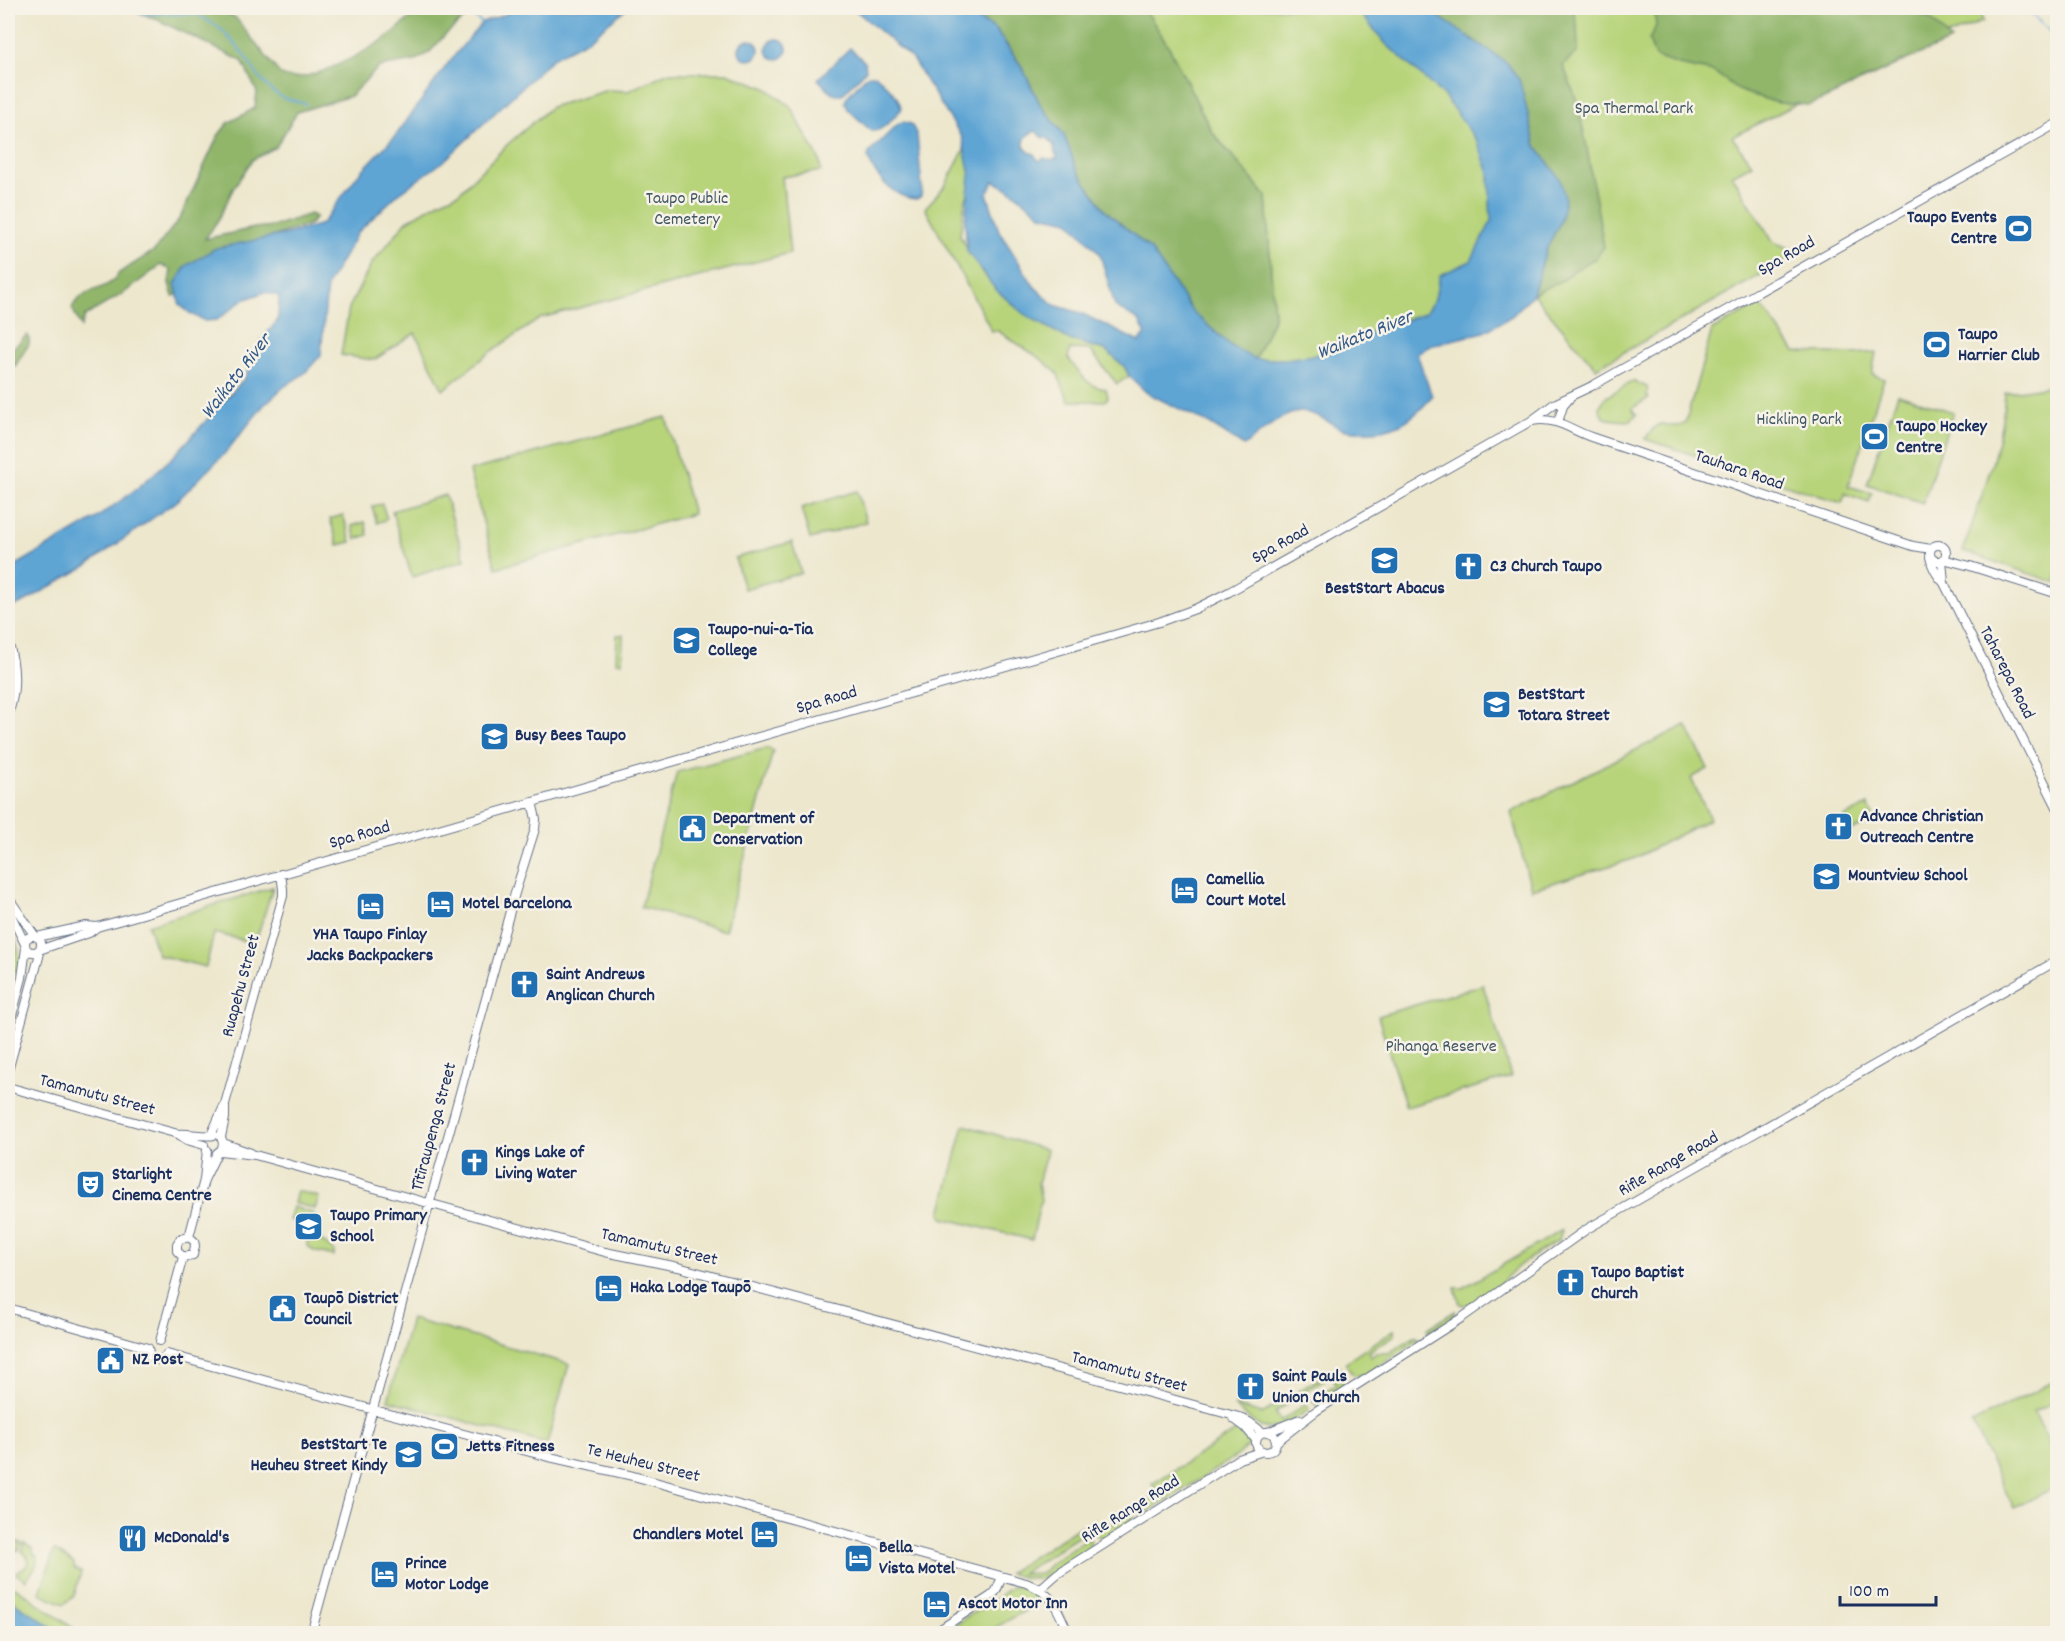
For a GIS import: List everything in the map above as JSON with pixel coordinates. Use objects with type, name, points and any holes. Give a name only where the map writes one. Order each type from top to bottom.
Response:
[{"type":"street","name":"Spa Road","points":[[38,950],[89,933],[97,927],[1182,614],[1229,592],[1530,421],[1544,410],[2058,123]]},
{"type":"street","points":[[1530,421],[1558,422],[1563,406],[1572,396]]},
{"type":"street","name":"Tauhara Road","points":[[1558,422],[1591,437],[1913,546],[1930,554]]},
{"type":"street","points":[[1943,558],[1945,549],[1935,546],[1930,554],[1934,561],[1943,558],[2058,594]]},
{"type":"street","name":"Taharepa Road","points":[[1930,554],[1935,571],[1944,583],[2058,809]]},
{"type":"street","name":"Taharepa Road","points":[[1943,558],[1944,583]]},
{"type":"street","points":[[8,641],[15,679],[14,694],[8,716]]},
{"type":"street","points":[[8,675],[8,694]]},
{"type":"street","name":"Tītīraupenga Street","points":[[311,1634],[520,876],[535,829],[536,819],[532,802]]},
{"type":"street","name":"Ruapehu Street","points":[[189,1237],[204,1180],[207,1142],[225,1104],[283,896],[281,874]]},
{"type":"street","points":[[8,897],[41,944],[8,1071]]},
{"type":"street","points":[[8,909],[26,946],[31,952],[38,950]]},
{"type":"street","name":"Spa Road","points":[[36,936],[86,926],[97,927]]},
{"type":"street","points":[[8,1030],[21,980],[27,939],[36,936]]},
{"type":"street","name":"Rifle Range Road","points":[[1040,1589],[1057,1574],[1239,1459],[1272,1449],[1276,1442],[1308,1416],[1463,1317],[1587,1229],[2058,960]]},
{"type":"street","name":"Tamamutu Street","points":[[8,1087],[178,1134],[187,1140],[207,1142],[216,1135],[255,1155],[605,1252],[678,1267],[1230,1416],[1249,1422],[1265,1432]]},
{"type":"street","name":"Ruapehu Street","points":[[204,1180],[219,1152],[225,1104]]},
{"type":"street","name":"Tamamutu Street","points":[[207,1142],[211,1153],[255,1155]]},
{"type":"street","name":"Ruapehu Street","points":[[183,1257],[177,1251],[177,1244],[180,1239],[189,1237]]},
{"type":"street","name":"Ruapehu Street","points":[[183,1257],[193,1255],[195,1249],[194,1241],[189,1237]]},
{"type":"street","name":"Ruapehu Street","points":[[160,1341],[183,1257]]},
{"type":"street","points":[[8,1308],[148,1348]]},
{"type":"street","points":[[160,1341],[166,1344],[167,1353],[164,1358],[155,1360],[150,1357],[148,1348],[152,1343],[160,1341]]},
{"type":"street","name":"Te Heuheu Street","points":[[167,1353],[545,1456],[633,1476],[1040,1589]]},
{"type":"street","name":"Tamamutu Street","points":[[1230,1416],[1245,1427],[1256,1441]]},
{"type":"street","name":"Rifle Range Road","points":[[1239,1459],[1265,1432],[1308,1416]]},
{"type":"street","points":[[1265,1432],[1274,1436],[1276,1442]]},
{"type":"street","points":[[1256,1441],[1257,1448],[1263,1451]]},
{"type":"street","points":[[933,1634],[991,1596],[996,1591],[1002,1577]]},
{"type":"street","points":[[1040,1589],[1052,1600],[1069,1634]]},
{"type":"green space","points":[[430,7],[476,8],[444,36],[430,52],[415,61],[379,67],[350,96],[297,112],[276,147],[252,160],[205,239],[274,226],[310,214],[316,217],[310,224],[212,257],[187,291],[173,296],[169,283],[171,270],[161,265],[124,293],[85,316],[81,327],[72,308],[76,301],[108,284],[119,273],[154,251],[180,218],[218,136],[228,123],[255,108],[257,92],[242,61],[154,18],[125,8],[216,8],[235,17],[280,74],[290,77],[320,72],[354,57],[393,33],[421,9]]},
{"type":"green space","points":[[966,8],[1144,8],[1168,45],[1212,132],[1266,196],[1274,317],[1255,359],[1232,347],[1192,311],[1151,250],[1105,210],[1077,170],[1064,135],[1040,104],[1022,67],[996,29],[966,11]]},
{"type":"green space","points":[[1144,8],[1356,8],[1386,44],[1444,96],[1478,141],[1489,173],[1491,222],[1471,261],[1440,275],[1435,299],[1425,313],[1359,337],[1327,353],[1286,359],[1255,359],[1274,317],[1266,196],[1212,132],[1168,45]]},
{"type":"green space","name":"Spa Thermal Park","points":[[1426,8],[1978,8],[1983,21],[1826,89],[1732,137],[1752,164],[1732,175],[1773,242],[1794,250],[1794,256],[1596,368],[1533,294],[1546,250],[1560,179],[1536,146],[1530,117]]},
{"type":"green space","points":[[1426,8],[1573,8],[1577,24],[1578,52],[1563,65],[1577,101],[1604,247],[1596,258],[1573,271],[1567,278],[1533,294],[1546,250],[1561,220],[1560,179],[1536,146],[1519,80],[1507,63]]},
{"type":"green space","points":[[1654,8],[1911,8],[1933,21],[1951,41],[1810,105],[1778,103],[1740,91],[1714,72],[1679,65],[1655,57],[1649,40],[1656,26]]},
{"type":"green space","name":"Taupo Public Cemetery","points":[[667,73],[727,73],[766,88],[790,106],[819,159],[821,171],[782,177],[790,253],[541,318],[489,353],[443,390],[415,333],[374,360],[341,355],[349,308],[372,263],[407,221],[459,193],[508,144],[551,107],[608,90],[628,91]]},
{"type":"green space","points":[[965,148],[972,185],[965,201],[960,236],[981,271],[1005,298],[1024,314],[1070,340],[1105,350],[1124,366],[1129,376],[1117,384],[1090,350],[1070,349],[1068,358],[1080,374],[1093,385],[1106,389],[1108,397],[1105,401],[1069,401],[1057,373],[1041,359],[998,331],[992,331],[925,208],[945,186]]},
{"type":"green space","name":"Hickling Park","points":[[1760,304],[1795,352],[1855,354],[1876,352],[1872,374],[1884,379],[1848,486],[1872,493],[1869,502],[1846,494],[1846,492],[1842,503],[1645,439],[1661,424],[1677,426],[1685,424],[1712,330]]},
{"type":"green space","points":[[27,335],[29,344],[15,366],[8,366],[8,349],[11,350]]},
{"type":"green space","points":[[1633,381],[1647,387],[1649,398],[1634,407],[1633,410],[1637,414],[1630,421],[1603,417],[1599,407],[1606,397]]},
{"type":"green space","points":[[2058,385],[2057,583],[1963,551],[1995,453],[2000,434],[2005,393]]},
{"type":"green space","points":[[1898,394],[1953,412],[1923,503],[1867,484]]},
{"type":"green space","points":[[666,417],[693,514],[496,568],[469,471]]},
{"type":"green space","points":[[857,491],[866,522],[810,539],[801,508]]},
{"type":"green space","points":[[445,495],[465,560],[412,577],[392,511]]},
{"type":"green space","points":[[382,504],[387,519],[377,523],[372,506]]},
{"type":"green space","points":[[343,515],[351,542],[338,545],[330,519]]},
{"type":"green space","points":[[365,522],[368,535],[356,539],[352,526]]},
{"type":"green space","points":[[792,542],[801,573],[744,589],[735,558]]},
{"type":"green space","points":[[617,635],[623,635],[622,662],[616,662]]},
{"type":"green space","points":[[1686,725],[1708,769],[1691,778],[1710,819],[1633,859],[1531,889],[1511,812]]},
{"type":"green space","points":[[767,748],[773,751],[725,931],[641,907],[677,772]]},
{"type":"green space","points":[[1868,805],[1875,820],[1851,831],[1844,817]]},
{"type":"green space","points":[[273,887],[255,943],[214,933],[206,967],[158,955],[148,925]]},
{"type":"green space","points":[[8,920],[18,948],[20,978],[10,960]]},
{"type":"green space","name":"Pihanga Reserve","points":[[1483,985],[1511,1077],[1406,1107],[1378,1016]]},
{"type":"green space","points":[[964,1125],[1047,1150],[1038,1183],[1041,1200],[1032,1240],[943,1218],[941,1213]]},
{"type":"green space","points":[[297,1191],[319,1197],[315,1209],[294,1203]]},
{"type":"green space","points":[[293,1207],[314,1214],[311,1226],[289,1220]]},
{"type":"green space","points":[[1562,1230],[1559,1240],[1520,1265],[1484,1298],[1468,1305],[1460,1304],[1455,1288],[1463,1288]]},
{"type":"green space","points":[[308,1235],[318,1238],[334,1251],[334,1256],[314,1251],[307,1246]]},
{"type":"green space","points":[[1455,1311],[1453,1320],[1430,1333],[1427,1329]]},
{"type":"green space","points":[[411,1319],[569,1364],[547,1444],[388,1400]]},
{"type":"green space","points":[[1394,1330],[1395,1335],[1368,1352],[1371,1357],[1376,1353],[1389,1353],[1416,1336],[1419,1339],[1366,1375],[1358,1376],[1350,1372],[1346,1362]]},
{"type":"green space","points":[[1339,1366],[1343,1383],[1341,1390],[1316,1405],[1312,1400],[1337,1384],[1331,1375],[1275,1412],[1281,1421],[1306,1404],[1309,1410],[1279,1426],[1261,1427],[1234,1406],[1262,1414]]},
{"type":"green space","points":[[2057,1380],[2057,1400],[2034,1412],[2057,1458],[2057,1486],[2014,1508],[1972,1423]]},
{"type":"green space","points":[[1242,1427],[1250,1439],[1248,1446],[1237,1456],[1142,1516],[1143,1504],[1159,1495],[1152,1484]]},
{"type":"green space","points":[[1124,1517],[1136,1518],[1105,1538],[1097,1536],[1089,1523],[1095,1520],[1098,1528],[1102,1530]]},
{"type":"green space","points":[[1081,1526],[1085,1532],[1022,1573],[1041,1574],[1049,1565],[1089,1537],[1091,1543],[1088,1550],[1042,1579],[1008,1573]]},
{"type":"green space","points":[[14,1541],[21,1543],[19,1550],[13,1551],[9,1556],[9,1543],[12,1544]]},
{"type":"green space","points":[[24,1543],[33,1549],[33,1553],[38,1557],[35,1568],[26,1580],[16,1574],[28,1562],[28,1557],[22,1551]]},
{"type":"green space","points":[[54,1550],[74,1563],[74,1568],[81,1572],[74,1596],[64,1604],[40,1593]]},
{"type":"green space","points":[[1018,1586],[1036,1592],[1042,1601],[986,1633],[940,1634],[1011,1587]]},
{"type":"green space","points":[[8,1587],[12,1589],[15,1587],[80,1633],[60,1633],[8,1598]]},
{"type":"water","points":[[515,8],[627,8],[587,40],[554,57],[444,161],[398,194],[358,232],[327,286],[321,355],[305,373],[285,386],[264,405],[225,453],[178,500],[86,566],[8,609],[8,570],[95,519],[135,490],[173,457],[244,379],[261,341],[278,320],[279,296],[265,292],[243,300],[217,320],[205,321],[191,314],[180,305],[175,284],[186,266],[216,248],[287,234],[322,224],[357,176],[397,134],[449,62],[482,23]]},
{"type":"water","name":"Waikato River","points":[[853,8],[959,8],[995,29],[1022,67],[1040,104],[1064,135],[1077,170],[1105,210],[1151,250],[1192,311],[1232,347],[1255,359],[1286,359],[1327,353],[1359,337],[1425,313],[1435,299],[1440,275],[1471,261],[1491,222],[1489,173],[1477,141],[1444,96],[1386,44],[1356,8],[1426,8],[1507,63],[1519,79],[1536,146],[1560,179],[1565,198],[1561,220],[1546,250],[1533,294],[1512,316],[1484,332],[1428,346],[1417,354],[1432,396],[1410,419],[1383,430],[1354,431],[1342,429],[1319,416],[1304,412],[1296,413],[1279,419],[1244,446],[1210,424],[1147,393],[1129,376],[1124,366],[1105,350],[1070,340],[1024,314],[995,289],[967,251],[965,222],[970,175],[962,137],[912,59]],"holes":[[[1035,131],[1044,138],[1048,138],[1054,146],[1057,158],[1052,160],[1043,158],[1040,161],[1024,146],[1026,136]],[[994,181],[1012,191],[1041,215],[1069,221],[1100,254],[1115,306],[1139,321],[1146,334],[1139,342],[1081,313],[1054,305],[1034,286],[999,231],[987,193]]]},
{"type":"water","points":[[777,39],[784,42],[787,49],[784,56],[777,59],[770,56],[767,49],[770,42]]},
{"type":"water","points":[[749,40],[756,43],[759,50],[756,57],[749,60],[742,57],[739,50],[742,43]]},
{"type":"water","points":[[850,48],[865,62],[866,70],[842,95],[838,95],[828,90],[818,79]]},
{"type":"water","points":[[869,75],[876,75],[892,91],[901,110],[884,127],[876,131],[871,131],[848,109],[845,102],[847,97]]},
{"type":"water","points":[[899,123],[911,124],[917,135],[922,188],[921,196],[917,199],[901,195],[887,186],[868,158],[869,153]]},
{"type":"water","points":[[8,1598],[58,1631],[60,1633],[8,1633]]},
{"type":"waterway","points":[[134,8],[144,14],[197,14],[221,29],[272,91],[283,98],[307,104]]},
{"type":"waterway","points":[[462,8],[482,23]]},
{"type":"waterway","points":[[2027,8],[2053,34],[2058,51]]},
{"type":"waterway","points":[[2058,84],[2058,92]]},
{"type":"place","name":"Taupo Events Centre","points":[[2018,228]]},
{"type":"place","name":"Taupo Harrier Club","points":[[1937,345]]},
{"type":"place","name":"Taupo Hockey Centre","points":[[1875,437]]},
{"type":"place","name":"BestStart Abacus","points":[[1385,560]]},
{"type":"place","name":"C3 Church Taupo","points":[[1469,567]]},
{"type":"place","name":"Taupo-nui-a-Tia College","points":[[687,640]]},
{"type":"place","name":"BestStart Totara Street","points":[[1497,705]]},
{"type":"place","name":"Busy Bees Taupo","points":[[494,736]]},
{"type":"place","name":"Advance Christian Outreach Centre","points":[[1839,827]]},
{"type":"place","name":"Department of Conservation","points":[[692,829]]},
{"type":"place","name":"Mountview School","points":[[1827,876]]},
{"type":"place","name":"Camellia Court Motel","points":[[1185,890]]},
{"type":"place","name":"Motel Barcelona","points":[[441,904]]},
{"type":"place","name":"YHA Taupo Finlay Jacks Backpackers","points":[[370,906]]},
{"type":"place","name":"Saint Andrews Anglican Church","points":[[525,985]]},
{"type":"place","name":"Kings Lake of Living Water","points":[[474,1163]]},
{"type":"place","name":"Starlight Cinema Centre","points":[[91,1185]]},
{"type":"place","name":"Taupo Primary School","points":[[309,1226]]},
{"type":"place","name":"Taupo Baptist Church","points":[[1570,1283]]},
{"type":"place","name":"Haka Lodge Taupō","points":[[609,1288]]},
{"type":"place","name":"Taupō District Council","points":[[283,1309]]},
{"type":"place","name":"NZ Post","points":[[111,1360]]},
{"type":"place","name":"Saint Pauls Union Church","points":[[1251,1387]]},
{"type":"place","name":"Jetts Fitness","points":[[445,1447]]},
{"type":"place","name":"BestStart Te Heuheu Street Kindy","points":[[408,1455]]},
{"type":"place","name":"Chandlers Motel","points":[[764,1535]]},
{"type":"place","name":"McDonald's","points":[[133,1538]]},
{"type":"place","name":"Bella Vista Motel","points":[[858,1558]]},
{"type":"place","name":"Prince Motor Lodge","points":[[384,1574]]},
{"type":"place","name":"Ascot Motor Inn","points":[[937,1604]]}]
